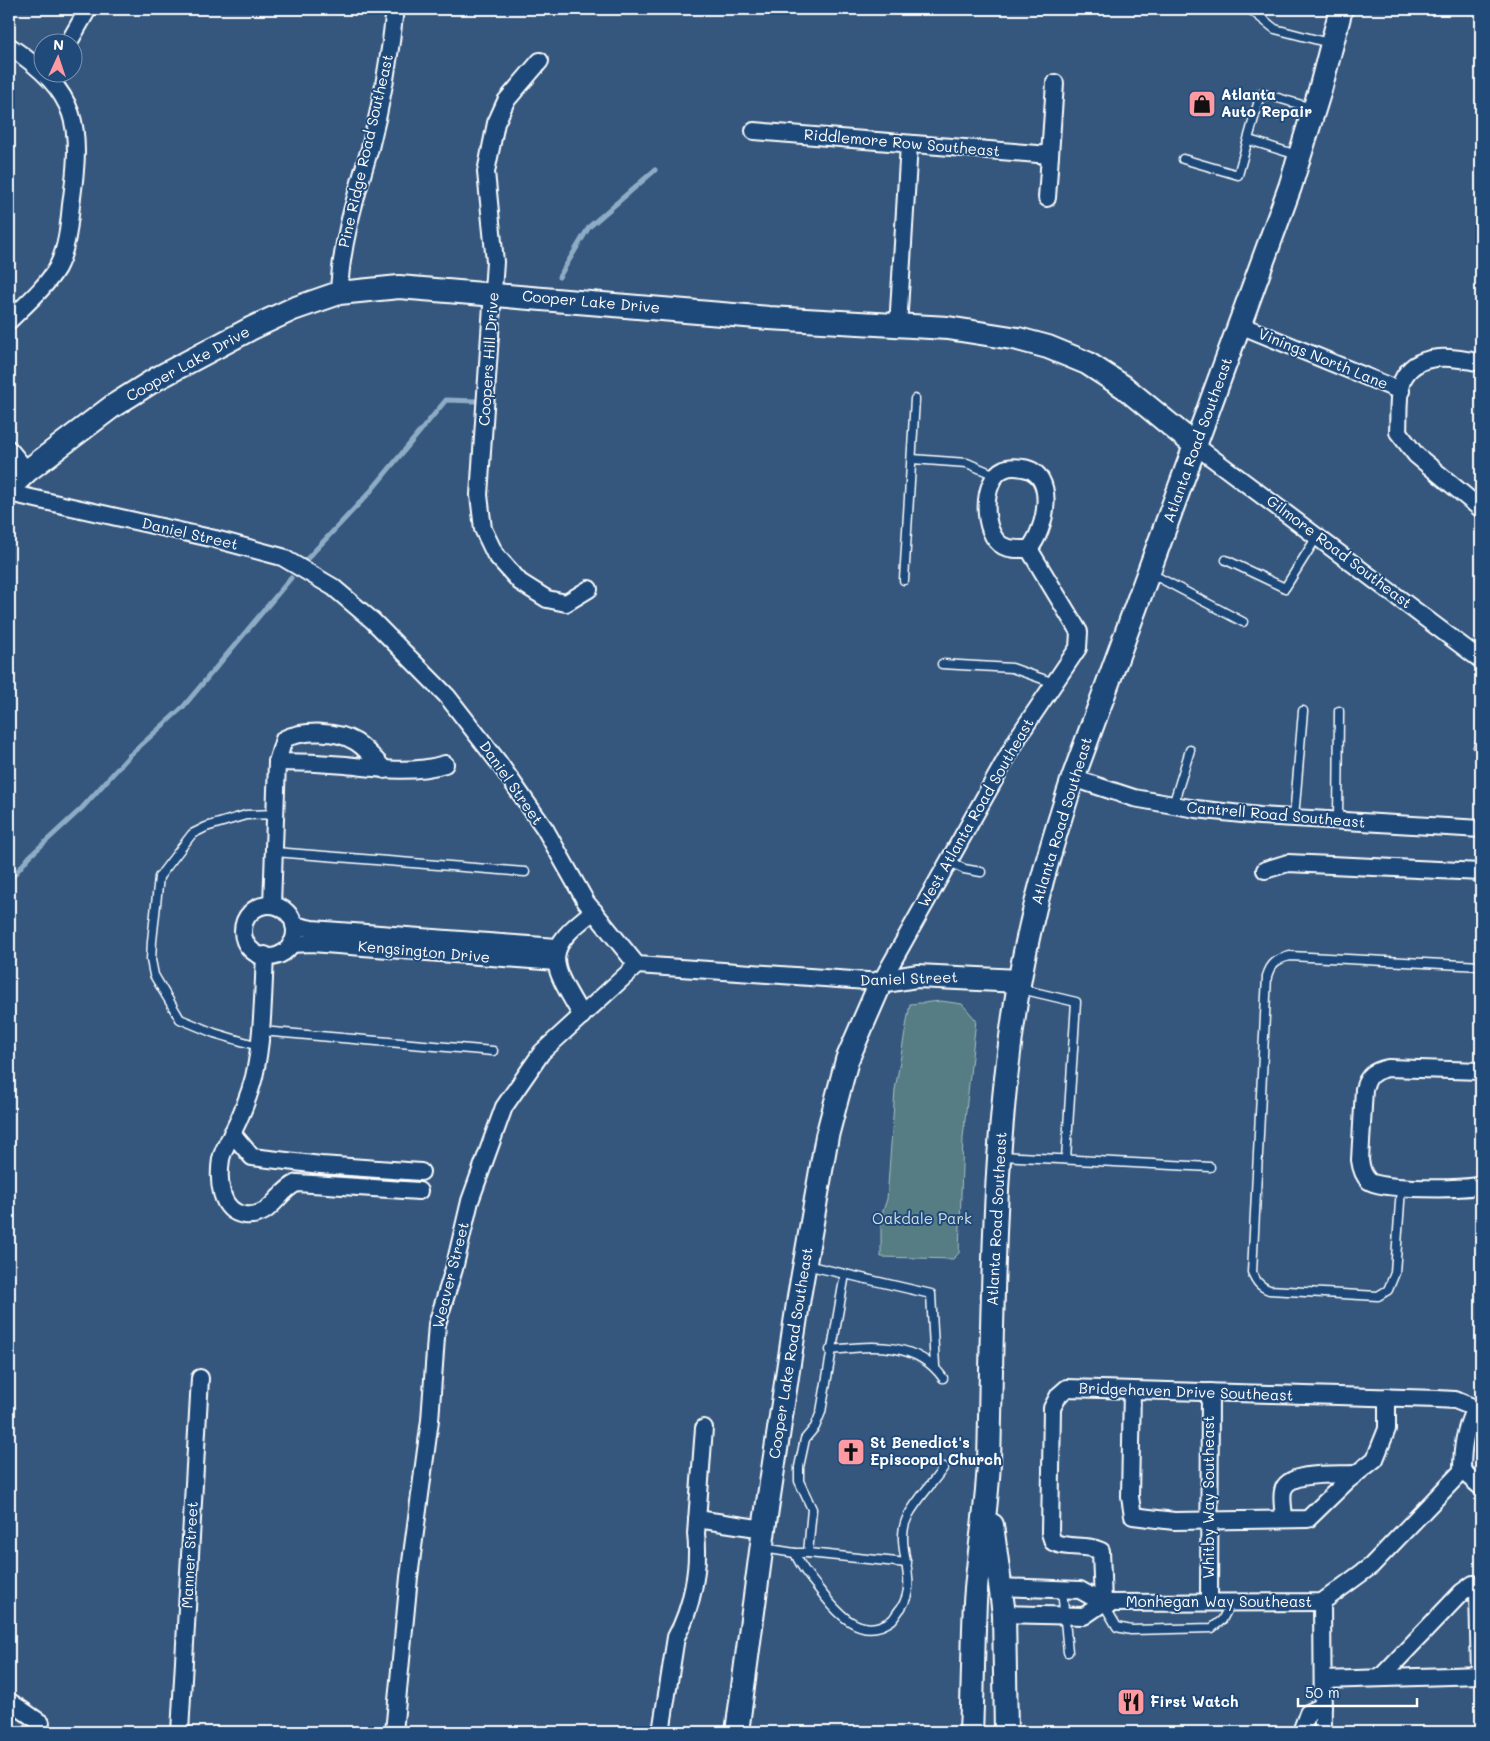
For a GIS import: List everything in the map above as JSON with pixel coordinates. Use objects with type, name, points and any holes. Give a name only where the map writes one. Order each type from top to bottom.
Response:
[{"type":"street","points":[[75,32],[88,9]]},
{"type":"street","name":"Pine Ridge Road Southeast","points":[[339,293],[340,268],[347,229],[379,110],[395,9]]},
{"type":"street","name":"Atlanta Road Southeast","points":[[971,1732],[975,1600],[987,1492],[1000,1156],[1005,1086],[1019,985],[1044,870],[1073,778],[1240,325],[1299,156],[1341,9]]},
{"type":"street","points":[[9,46],[32,62]]},
{"type":"street","name":"Coopers Hill Drive","points":[[540,61],[506,101],[490,144],[486,172],[494,246],[493,293],[479,495],[483,529],[495,554],[520,582],[547,599],[566,602],[589,589]]},
{"type":"street","points":[[9,321],[57,267],[67,239],[76,173],[77,137],[74,119],[65,100],[53,82]]},
{"type":"street","points":[[1047,198],[1054,83]]},
{"type":"street","name":"Riddlemore Row Southeast","points":[[754,131],[1050,154]]},
{"type":"street","points":[[898,327],[909,144]]},
{"type":"street","name":"Cooper Lake Drive","points":[[9,488],[27,471],[114,406],[156,379],[293,309],[339,293],[399,287],[967,331],[1048,347],[1086,363],[1124,387],[1196,446]]},
{"type":"street","name":"Vinings North Lane","points":[[1240,325],[1401,391],[1398,432],[1416,456],[1481,509]]},
{"type":"street","points":[[1401,391],[1402,382],[1411,368],[1425,359],[1456,358],[1481,363]]},
{"type":"street","name":"Gilmore Road Southeast","points":[[1196,446],[1318,535],[1481,660]]},
{"type":"street","points":[[9,449],[27,471]]},
{"type":"street","points":[[1015,467],[1032,470],[1042,480],[1046,496],[1042,523],[1037,540],[1030,549],[1013,549],[1002,545],[990,532],[987,502],[995,475],[1005,468],[1015,467]]},
{"type":"street","name":"Daniel Street","points":[[9,494],[214,539],[282,558],[333,587],[372,621],[447,696],[499,763],[545,830],[594,911],[637,965],[881,982],[917,976],[1019,985]]},
{"type":"street","name":"West Atlanta Road Southeast","points":[[881,982],[1020,734],[1078,648],[1079,632],[1030,549]]},
{"type":"street","points":[[272,905],[277,762],[284,739],[295,734],[324,733],[347,737],[358,743],[385,770]]},
{"type":"street","points":[[277,762],[330,764],[385,770],[427,769],[446,764]]},
{"type":"street","name":"Cantrell Road Southeast","points":[[1073,778],[1134,798],[1173,805],[1294,818],[1481,829]]},
{"type":"street","points":[[1266,870],[1288,863],[1481,872]]},
{"type":"street","points":[[272,905],[287,912],[294,925],[291,944],[282,953],[271,956],[260,955],[245,941],[244,925],[252,911],[262,906],[272,905]]},
{"type":"street","points":[[582,1016],[564,985],[557,955],[570,929],[594,911]]},
{"type":"street","name":"Kengsington Drive","points":[[294,925],[557,955]]},
{"type":"street","name":"Kengsington Drive","points":[[291,944],[312,942],[557,955]]},
{"type":"street","points":[[232,1133],[252,1157],[257,1158],[422,1167],[420,1196],[297,1182],[289,1186],[272,1207],[258,1215],[242,1215],[230,1209],[220,1186],[221,1158],[254,1078],[266,955]]},
{"type":"street","name":"Weaver Street","points":[[394,1732],[409,1577],[430,1420],[437,1324],[454,1269],[470,1201],[504,1107],[542,1052],[637,965]]},
{"type":"street","name":"Cooper Lake Road Southeast","points":[[737,1732],[762,1538],[827,1136],[847,1060],[881,982]]},
{"type":"street","points":[[1481,1071],[1388,1068],[1376,1071],[1367,1078],[1364,1089],[1360,1160],[1362,1171],[1370,1182],[1386,1187],[1481,1185]]},
{"type":"street","name":"Manner Street","points":[[180,1732],[200,1378]]},
{"type":"street","name":"Bridgehaven Drive Southeast","points":[[1103,1603],[1101,1551],[1091,1546],[1060,1546],[1053,1542],[1050,1533],[1052,1408],[1059,1395],[1068,1388],[1454,1400],[1478,1407],[1466,1426],[1462,1446],[1462,1471]]},
{"type":"street","points":[[1132,1390],[1130,1497],[1133,1516],[1166,1520],[1308,1519],[1356,1474],[1375,1459],[1382,1447],[1387,1429],[1387,1397]]},
{"type":"street","name":"Whitby Way Southeast","points":[[1209,1601],[1210,1392]]},
{"type":"street","points":[[661,1732],[676,1637],[682,1626],[693,1583],[698,1550],[697,1519],[704,1428]]},
{"type":"street","points":[[1462,1471],[1481,1487]]},
{"type":"street","name":"Monhegan Way Southeast","points":[[1103,1603],[1209,1601],[1322,1602],[1372,1566],[1462,1471]]},
{"type":"street","points":[[1284,1520],[1283,1490],[1288,1483],[1296,1478],[1308,1475],[1356,1474]]},
{"type":"street","points":[[987,1492],[1004,1614],[1006,1723]]},
{"type":"street","points":[[697,1519],[762,1538]]},
{"type":"street","points":[[1323,1680],[1481,1675],[1478,1591],[1473,1584],[1462,1592],[1380,1678]]},
{"type":"street","points":[[1000,1587],[1080,1590],[1103,1603],[1084,1616],[1004,1614]]},
{"type":"street","points":[[1322,1602],[1323,1732]]},
{"type":"street","points":[[9,1701],[41,1723]]},
{"type":"street","points":[[1301,1732],[1308,1713],[1323,1706]]},
{"type":"lane","points":[[1242,9],[1252,10],[1275,29],[1332,44]]},
{"type":"lane","points":[[1183,159],[1238,175],[1261,93],[1314,108]]},
{"type":"lane","points":[[1249,140],[1299,156]]},
{"type":"lane","points":[[904,580],[915,399]]},
{"type":"lane","points":[[912,459],[967,463],[995,475]]},
{"type":"lane","points":[[1226,560],[1285,588],[1318,535]]},
{"type":"lane","points":[[1148,572],[1243,622]]},
{"type":"lane","points":[[942,664],[1012,668],[1054,683]]},
{"type":"lane","points":[[1294,818],[1303,711]]},
{"type":"lane","points":[[1338,821],[1339,711]]},
{"type":"lane","points":[[1173,805],[1190,750]]},
{"type":"lane","points":[[276,814],[246,815],[206,827],[192,834],[159,877],[150,960],[154,975],[180,1019],[214,1033],[259,1038],[493,1051]]},
{"type":"lane","points":[[275,852],[524,872]]},
{"type":"lane","points":[[948,861],[964,869],[981,872]]},
{"type":"lane","points":[[1401,1188],[1395,1273],[1388,1290],[1378,1296],[1269,1290],[1261,1287],[1256,1281],[1252,1272],[1267,976],[1270,966],[1279,959],[1290,956],[1481,966]]},
{"type":"lane","points":[[1019,985],[1076,1002],[1066,1159]]},
{"type":"lane","points":[[1000,1156],[1210,1167]]},
{"type":"lane","points":[[805,1265],[931,1294],[935,1366]]},
{"type":"lane","points":[[808,1553],[812,1510],[799,1481],[799,1467],[805,1438],[814,1427],[821,1412],[844,1274]]},
{"type":"lane","points":[[830,1350],[878,1346],[905,1351],[935,1366],[943,1378]]},
{"type":"lane","points":[[795,1553],[799,1565],[833,1609],[850,1623],[861,1626],[876,1626],[892,1620],[906,1600],[910,1585],[904,1554],[903,1531],[908,1516],[944,1467]]},
{"type":"lane","points":[[762,1538],[795,1553],[907,1563]]},
{"type":"lane","points":[[1062,1589],[1068,1652]]},
{"type":"lane","points":[[1103,1603],[1117,1627],[1131,1630],[1176,1630],[1212,1628],[1222,1620],[1232,1601]]},
{"type":"green space","name":"Oakdale Park","points":[[941,1001],[962,1004],[976,1020],[963,1138],[959,1253],[953,1259],[881,1257],[881,1217],[887,1199],[895,1090],[910,1004]]},
{"type":"waterway","points":[[559,277],[589,227],[655,170]]},
{"type":"waterway","points":[[305,561],[370,492],[446,400],[476,401]]},
{"type":"waterway","points":[[9,881],[30,856],[82,808],[130,755],[183,707],[291,578]]},
{"type":"place","name":"Atlanta Auto Repair","points":[[1202,104]]},
{"type":"place","name":"St Benedict's Episcopal Church","points":[[851,1452]]},
{"type":"place","name":"First Watch","points":[[1131,1702]]}]
